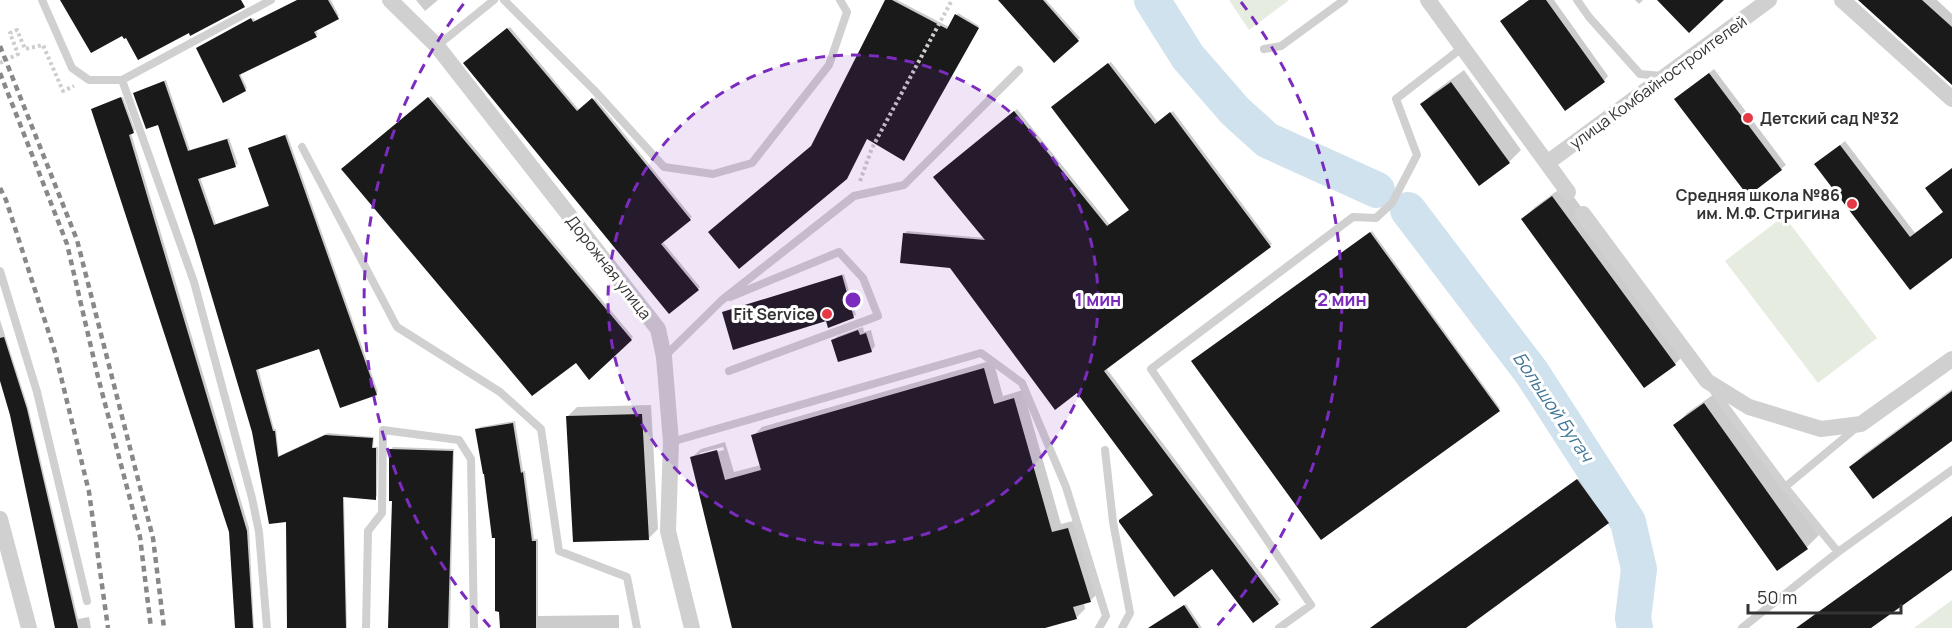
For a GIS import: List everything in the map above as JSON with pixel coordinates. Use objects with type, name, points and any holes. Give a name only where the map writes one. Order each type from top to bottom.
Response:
[{"type":"street","name":"Дорожная улица","points":[[390,0],[437,46],[658,329],[664,357],[671,442],[668,531],[692,628]]},
{"type":"street","points":[[1428,0],[1568,192]]},
{"type":"street","name":"улица Комбайностроителей","points":[[1547,163],[1769,0]]},
{"type":"street","points":[[1842,0],[1952,99]]},
{"type":"street","points":[[1583,214],[1707,381],[1749,407],[1821,429],[1861,424],[1952,359]]},
{"type":"street","points":[[0,519],[29,628]]},
{"type":"lane","points":[[42,0],[72,68],[89,80],[122,80],[271,0]]},
{"type":"lane","points":[[437,46],[494,0]]},
{"type":"lane","points":[[504,0],[594,90],[664,167],[713,174],[753,163],[829,65],[847,12],[840,0]]},
{"type":"lane","points":[[1264,49],[1281,46],[1344,0]]},
{"type":"lane","points":[[1577,0],[1589,17],[1640,74],[1665,76]]},
{"type":"lane","points":[[1279,628],[1311,605],[1151,369],[1353,217],[1376,218],[1392,203],[1417,155],[1396,99],[1464,47]]},
{"type":"lane","points":[[664,357],[722,300],[854,196],[904,185],[1019,70]]},
{"type":"lane","points":[[122,80],[194,282],[252,498],[259,532],[267,628]]},
{"type":"lane","points":[[302,147],[397,327],[500,392],[541,429],[559,551],[627,577],[637,628]]},
{"type":"lane","points":[[722,300],[839,252],[863,278],[878,316],[729,371]]},
{"type":"lane","points":[[0,271],[37,392],[87,601]]},
{"type":"lane","points":[[671,442],[981,353],[1022,383],[1066,487],[1106,616],[1099,628]]},
{"type":"lane","points":[[1707,381],[1785,487],[1838,552]]},
{"type":"lane","points":[[1785,487],[1861,424]]},
{"type":"lane","points":[[366,628],[368,531],[382,513],[383,430],[459,440],[471,459],[474,628]]},
{"type":"lane","points":[[1105,450],[1113,522],[1130,613],[1122,628]]},
{"type":"lane","points":[[1742,628],[1838,552],[1952,470]]},
{"type":"path","points":[[854,196],[872,148],[952,0]]},
{"type":"path","points":[[0,63],[18,54],[10,33],[17,30],[25,49],[43,45],[63,91],[89,80]]},
{"type":"shaded area","points":[[1229,0],[1289,0],[1249,30]]},
{"type":"shaded area","points":[[1784,216],[1877,338],[1818,383],[1725,261]]},
{"type":"shaded area","points":[[1952,600],[1952,628],[1914,628]]},
{"type":"building","points":[[60,0],[241,0],[245,7],[138,60],[126,38],[122,36],[91,53]]},
{"type":"building","points":[[297,0],[328,0],[339,19],[314,32],[317,37],[239,75],[246,91],[223,103],[196,48],[251,18],[253,22]]},
{"type":"building","points":[[885,0],[892,0],[947,29],[955,14],[979,28],[904,161],[867,139],[847,179],[739,269],[708,232],[811,146]]},
{"type":"building","points":[[998,0],[1043,0],[1079,41],[1054,63]]},
{"type":"building","points":[[1529,0],[1546,0],[1605,82],[1565,111],[1500,21]]},
{"type":"building","points":[[1657,0],[1724,0],[1689,33]]},
{"type":"building","points":[[1858,0],[1922,0],[1952,27],[1952,85]]},
{"type":"building","points":[[507,28],[577,111],[592,98],[691,220],[661,244],[699,290],[669,314],[463,63]]},
{"type":"building","points":[[1108,63],[1155,124],[1170,112],[1271,247],[1104,371],[1279,604],[1253,623],[1212,569],[1174,597],[1119,522],[1153,495],[1077,393],[1055,410],[950,268],[900,263],[903,233],[985,240],[933,177],[1014,111],[1107,226],[1129,210],[1051,107]]},
{"type":"building","points":[[1709,73],[1782,170],[1748,196],[1674,99]]},
{"type":"building","points":[[164,81],[188,151],[227,139],[236,167],[198,179],[214,225],[269,206],[248,148],[285,135],[377,395],[340,408],[319,349],[256,370],[273,431],[275,431],[278,457],[325,435],[373,438],[372,448],[376,448],[376,500],[343,497],[346,628],[287,628],[286,522],[269,524],[252,432],[195,240],[158,125],[146,129],[133,93]]},
{"type":"building","points":[[1451,82],[1510,163],[1479,186],[1420,104]]},
{"type":"building","points":[[121,97],[134,133],[129,135],[247,531],[253,628],[235,628],[229,532],[91,109]]},
{"type":"building","points":[[428,97],[632,340],[589,380],[576,363],[532,396],[341,169]]},
{"type":"building","points":[[1840,145],[1910,237],[1943,212],[1925,188],[1952,168],[1952,258],[1910,290],[1814,164]]},
{"type":"building","points":[[1552,196],[1676,365],[1644,388],[1521,219]]},
{"type":"building","points":[[1370,232],[1500,411],[1321,540],[1191,361]]},
{"type":"building","points":[[842,275],[854,318],[828,328],[826,321],[733,350],[722,312]]},
{"type":"building","points":[[858,330],[860,335],[866,333],[872,352],[838,362],[831,340]]},
{"type":"building","points":[[4,337],[27,409],[78,628],[55,628],[10,415],[0,381],[0,338]]},
{"type":"building","points":[[984,368],[994,404],[1014,398],[1052,532],[1068,528],[1091,602],[1073,607],[1077,619],[1045,628],[732,628],[690,457],[717,450],[725,480],[761,470],[751,435]]},
{"type":"building","points":[[1952,391],[1952,441],[1873,499],[1849,467]]},
{"type":"building","points":[[1704,403],[1808,549],[1777,571],[1673,425]]},
{"type":"building","points":[[642,414],[649,540],[573,542],[566,416]]},
{"type":"building","points":[[513,423],[521,473],[523,472],[532,541],[536,541],[536,628],[500,628],[499,612],[495,611],[495,538],[492,538],[484,474],[475,429]]},
{"type":"building","points":[[389,449],[453,451],[448,628],[388,628],[392,501],[389,501]]},
{"type":"building","points":[[1577,479],[1609,523],[1466,628],[1370,628]]},
{"type":"building","points":[[1952,516],[1952,570],[1871,628],[1796,628]]},
{"type":"building","points":[[1184,605],[1199,628],[1148,628]]},
{"type":"waterway","name":"Большой Бугач","points":[[1152,0],[1188,57],[1235,111],[1267,140],[1377,190]]},
{"type":"waterway","name":"Большой Бугач","points":[[1408,210],[1532,373],[1628,522],[1639,569],[1633,618],[1635,628]]},
{"type":"railway","points":[[0,46],[77,240],[153,538],[164,628]]},
{"type":"railway","points":[[0,73],[67,244],[98,377],[140,537],[151,628]]},
{"type":"railway","points":[[0,188],[6,200],[55,352],[89,492],[108,628]]},
{"type":"place","name":"Детский сад №32","points":[[1748,118]]},
{"type":"place","name":"Средняя школа №86 им. М.Ф. Стригина","points":[[1852,204]]},
{"type":"place","name":"Fit Service","points":[[827,314]]}]
